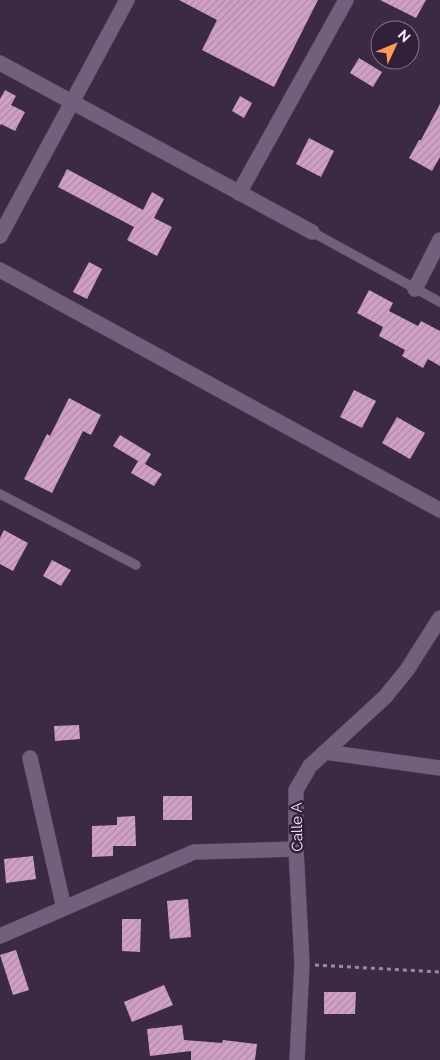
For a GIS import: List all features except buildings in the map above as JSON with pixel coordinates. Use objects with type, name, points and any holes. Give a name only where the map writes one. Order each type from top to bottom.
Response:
[{"type":"street","points":[[0,236],[127,0]]},
{"type":"street","points":[[239,193],[346,0]]},
{"type":"street","points":[[0,63],[312,232]]},
{"type":"street","points":[[415,288],[440,240]]},
{"type":"street","points":[[0,270],[440,510]]},
{"type":"street","name":"Calle A","points":[[297,1060],[302,964],[296,849],[296,790],[310,766],[385,697],[407,670],[440,618]]},
{"type":"street","points":[[325,752],[440,768]]},
{"type":"street","points":[[30,758],[64,908]]},
{"type":"street","points":[[0,936],[194,852],[296,849]]},
{"type":"lane","points":[[312,232],[440,302]]},
{"type":"lane","points":[[0,494],[136,566]]},
{"type":"path","points":[[302,964],[440,972]]}]
